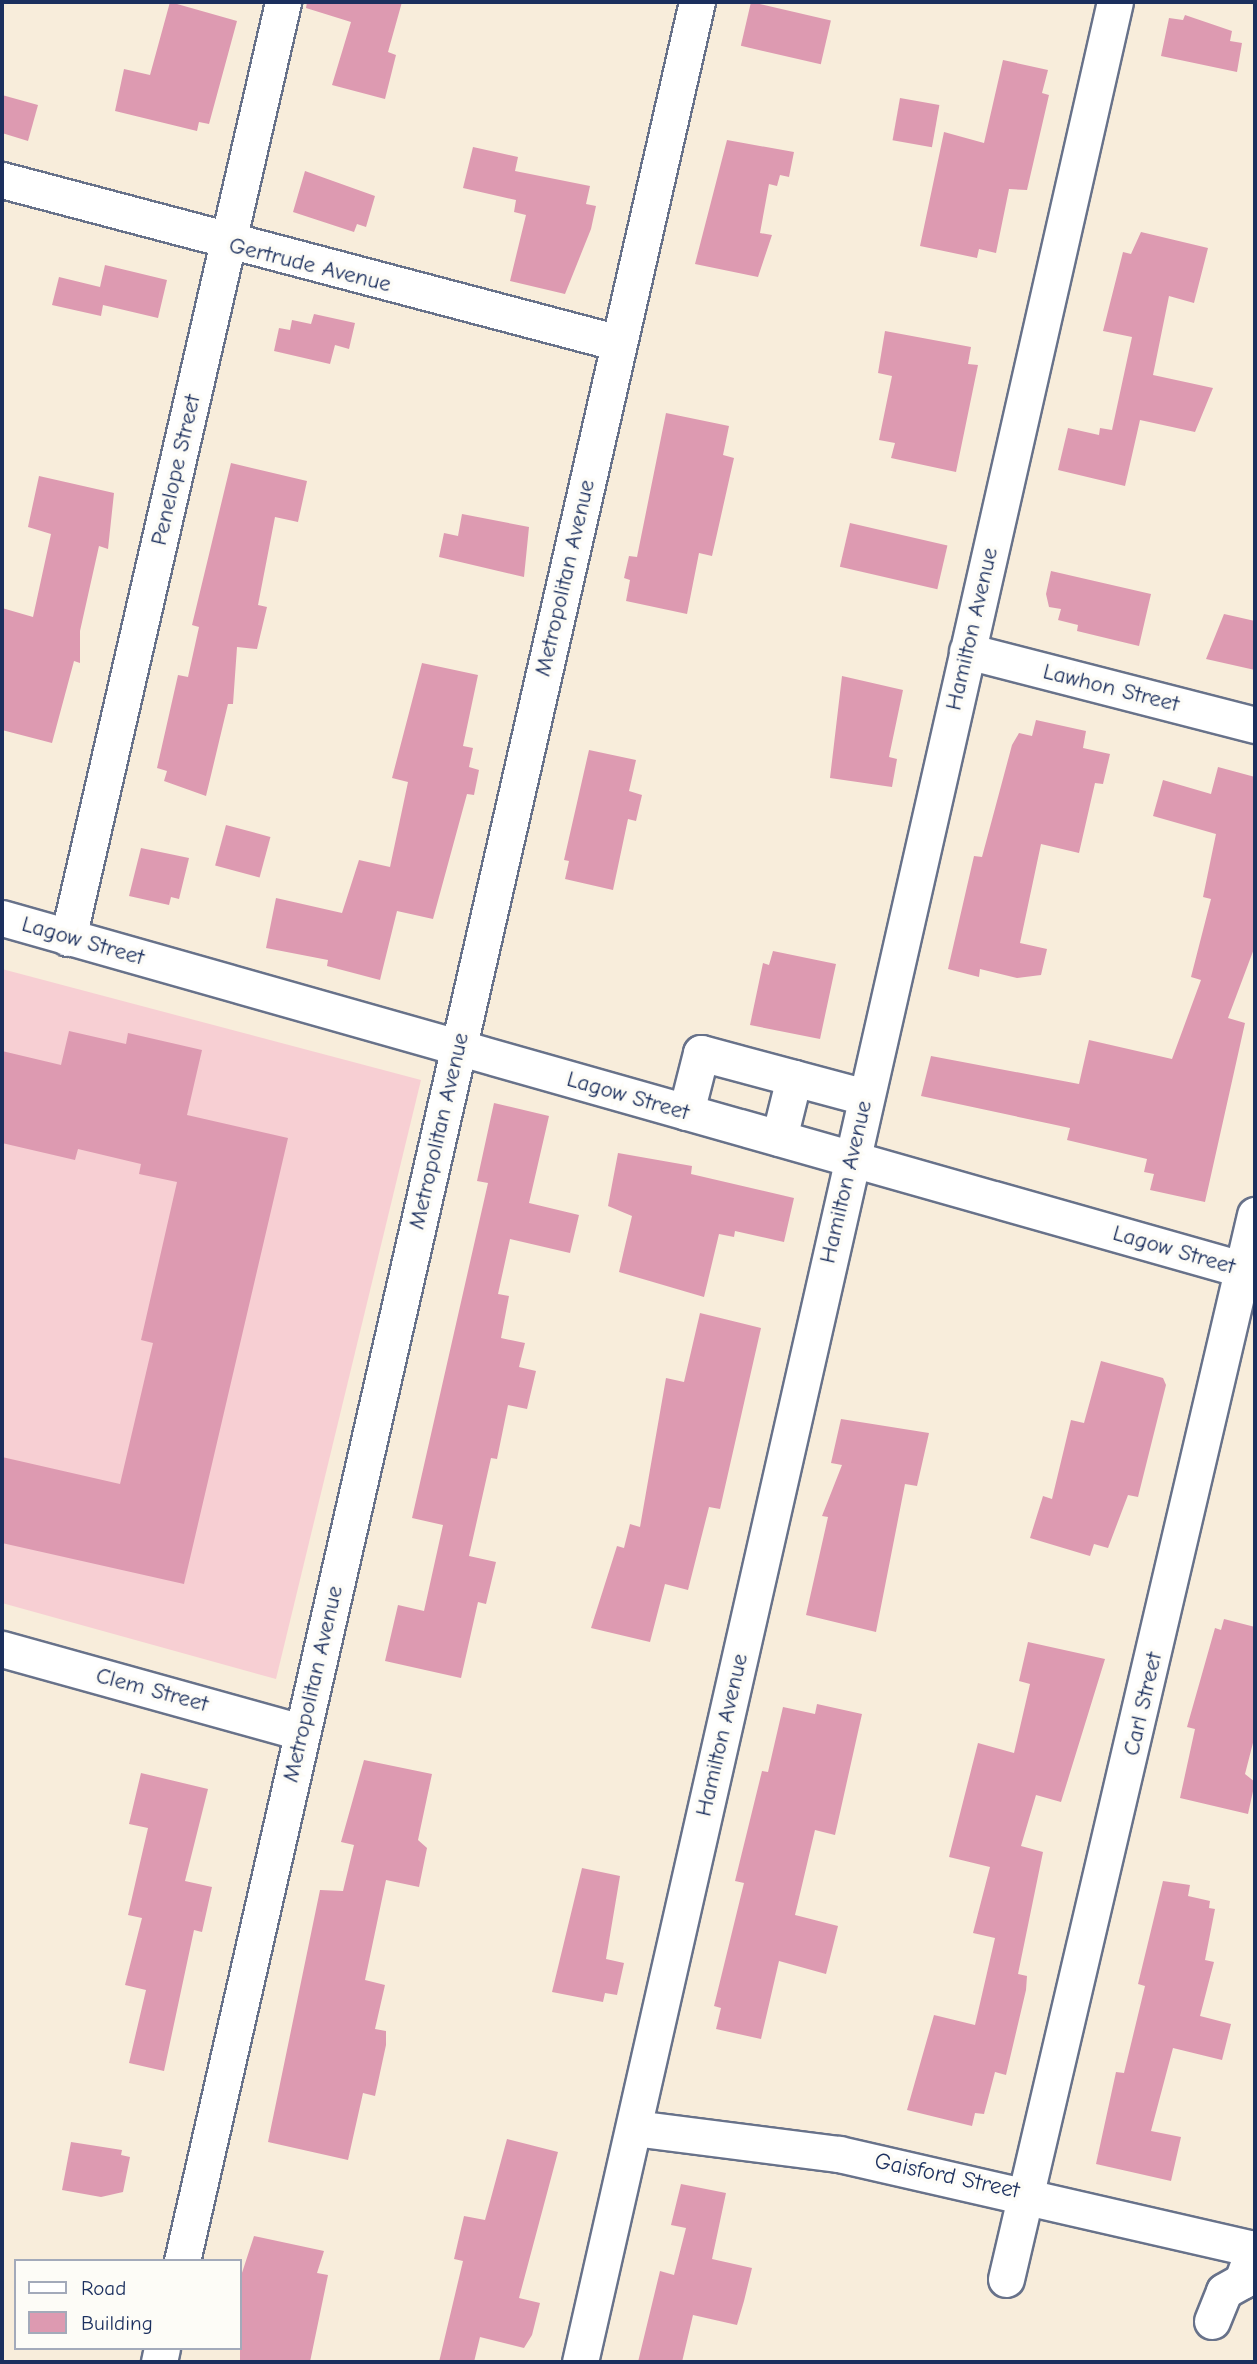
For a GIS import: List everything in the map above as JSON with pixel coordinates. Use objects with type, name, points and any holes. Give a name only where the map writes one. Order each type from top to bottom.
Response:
[{"type":"street","name":"Penelope Street","points":[[68,937],[283,2]]},
{"type":"street","name":"Metropolitan Avenue","points":[[182,2259],[697,2]]},
{"type":"street","name":"Hamilton Avenue","points":[[580,2362],[1115,2]]},
{"type":"street","name":"Gertrude Avenue","points":[[2,180],[227,244],[619,343]]},
{"type":"street","name":"Lawhon Street","points":[[967,651],[1255,725]]},
{"type":"street","name":"Lagow Street","points":[[2,918],[1249,1271]]},
{"type":"street","points":[[686,1112],[701,1053],[866,1097]]},
{"type":"street","points":[[779,1138],[793,1078]]},
{"type":"street","name":"Carl Street","points":[[1006,2279],[1030,2193],[1249,1271],[1255,1215]]},
{"type":"street","name":"Clem Street","points":[[2,1649],[302,1732]]},
{"type":"street","name":"Gaisford Street","points":[[635,2128],[839,2154],[1030,2193],[1254,2248]]},
{"type":"street","points":[[1212,2321],[1224,2291],[1242,2281],[1254,2248]]},
{"type":"shaded area","points":[[2,969],[421,1080],[276,1679],[2,1603]]},
{"type":"building","points":[[170,2],[237,21],[209,124],[199,122],[197,131],[115,111],[124,69],[150,75]]},
{"type":"building","points":[[307,2],[402,2],[388,52],[396,55],[385,99],[332,85],[351,22],[306,8]]},
{"type":"building","points":[[751,2],[831,20],[821,64],[741,46]]},
{"type":"building","points":[[1185,15],[1232,31],[1230,41],[1242,43],[1237,72],[1161,56],[1169,18],[1183,20]]},
{"type":"building","points":[[1003,60],[1048,70],[1042,93],[1049,95],[1027,190],[1009,189],[996,253],[979,249],[977,258],[920,246],[944,132],[984,143]]},
{"type":"building","points":[[2,95],[38,105],[28,141],[2,133]]},
{"type":"building","points":[[900,98],[939,105],[932,147],[893,140]]},
{"type":"building","points":[[727,140],[794,152],[789,177],[780,175],[777,186],[769,184],[760,233],[772,235],[758,277],[695,264]]},
{"type":"building","points":[[473,147],[518,157],[515,171],[590,186],[586,204],[596,206],[591,229],[565,294],[510,281],[526,215],[514,212],[516,200],[463,188]]},
{"type":"building","points":[[305,171],[375,196],[366,227],[357,224],[354,232],[293,212]]},
{"type":"building","points":[[1141,232],[1208,248],[1194,303],[1169,296],[1153,375],[1213,388],[1195,432],[1140,420],[1125,486],[1058,470],[1068,428],[1099,435],[1100,428],[1112,430],[1132,337],[1103,331],[1123,252],[1131,254]]},
{"type":"building","points":[[105,265],[167,280],[158,318],[103,305],[101,316],[52,305],[59,277],[100,287]]},
{"type":"building","points":[[314,314],[355,323],[349,349],[335,345],[330,364],[274,351],[279,328],[290,330],[292,320],[311,324]]},
{"type":"building","points":[[885,331],[971,347],[968,364],[978,365],[956,472],[891,458],[895,443],[879,440],[892,376],[878,373]]},
{"type":"building","points":[[666,413],[729,426],[723,455],[734,458],[712,556],[699,553],[687,614],[626,601],[630,580],[624,578],[629,556],[637,557]]},
{"type":"building","points":[[231,463],[307,481],[298,522],[275,517],[258,605],[267,607],[257,649],[237,647],[233,704],[228,704],[206,796],[164,781],[167,771],[157,768],[178,675],[188,677],[199,627],[192,625]]},
{"type":"building","points":[[39,476],[114,493],[108,549],[99,546],[80,631],[80,663],[74,661],[52,743],[2,730],[2,608],[33,617],[51,534],[28,527]]},
{"type":"building","points":[[462,514],[529,527],[524,577],[439,557],[444,533],[458,536]]},
{"type":"building","points":[[850,523],[947,545],[937,589],[840,567]]},
{"type":"building","points":[[1051,571],[1151,594],[1139,646],[1077,631],[1078,625],[1058,620],[1061,609],[1049,607],[1046,594]]},
{"type":"building","points":[[1224,614],[1255,621],[1255,670],[1206,659]]},
{"type":"building","points":[[422,663],[478,675],[463,746],[473,748],[469,767],[479,770],[474,795],[467,794],[433,919],[397,911],[380,980],[327,966],[328,960],[266,948],[276,898],[342,913],[359,860],[390,867],[408,782],[392,778]]},
{"type":"building","points":[[842,676],[903,690],[889,757],[897,759],[892,787],[830,778]]},
{"type":"building","points":[[1036,720],[1086,731],[1083,748],[1110,754],[1103,784],[1095,783],[1079,853],[1041,844],[1020,943],[1047,949],[1041,975],[1017,978],[980,969],[979,977],[948,969],[974,856],[982,857],[1012,745],[1019,733],[1032,736]]},
{"type":"building","points":[[589,750],[636,760],[629,791],[642,795],[636,821],[628,819],[613,890],[565,879],[569,861],[564,860]]},
{"type":"building","points":[[1218,767],[1255,777],[1255,946],[1228,1018],[1245,1023],[1205,1202],[1150,1190],[1154,1174],[1144,1172],[1147,1159],[1067,1140],[1070,1128],[921,1096],[931,1056],[1079,1084],[1089,1040],[1172,1059],[1201,980],[1191,977],[1211,899],[1203,897],[1216,834],[1153,816],[1163,780],[1211,794]]},
{"type":"building","points":[[226,825],[270,837],[260,877],[215,866]]},
{"type":"building","points":[[141,848],[189,858],[179,899],[171,897],[169,905],[129,896]]},
{"type":"building","points":[[773,951],[836,964],[820,1039],[750,1025],[763,963],[769,965]]},
{"type":"building","points":[[69,1031],[126,1044],[128,1033],[202,1050],[187,1115],[288,1138],[184,1584],[2,1543],[2,1457],[120,1484],[153,1343],[141,1340],[177,1182],[139,1174],[141,1164],[78,1149],[75,1160],[2,1143],[2,1051],[61,1065]]},
{"type":"building","points":[[494,1103],[549,1116],[529,1203],[579,1215],[570,1253],[510,1239],[498,1294],[509,1296],[501,1338],[525,1343],[519,1367],[536,1371],[527,1409],[508,1405],[497,1459],[491,1458],[469,1556],[496,1562],[486,1604],[478,1602],[461,1678],[385,1661],[398,1605],[424,1611],[443,1525],[412,1518],[488,1183],[477,1181]]},
{"type":"building","points":[[618,1153],[692,1166],[691,1174],[794,1198],[784,1242],[735,1231],[734,1237],[719,1234],[704,1297],[619,1272],[632,1216],[608,1206]]},
{"type":"building","points":[[700,1313],[761,1328],[720,1509],[709,1507],[688,1590],[665,1584],[650,1642],[591,1628],[617,1546],[624,1548],[630,1524],[640,1527],[666,1378],[684,1382]]},
{"type":"building","points":[[1101,1361],[1163,1378],[1166,1385],[1138,1497],[1128,1495],[1108,1548],[1094,1544],[1090,1556],[1030,1538],[1043,1496],[1052,1499],[1071,1420],[1084,1423]]},
{"type":"building","points":[[841,1419],[929,1433],[917,1486],[905,1484],[876,1632],[806,1615],[828,1517],[822,1516],[842,1465],[831,1463]]},
{"type":"building","points":[[1224,1619],[1255,1627],[1255,1735],[1245,1774],[1255,1782],[1248,1814],[1180,1798],[1195,1729],[1187,1727],[1215,1628],[1221,1630]]},
{"type":"building","points":[[1028,1642],[1105,1659],[1061,1802],[1036,1795],[1021,1846],[1043,1852],[1018,1974],[1027,1976],[1026,1990],[1006,2075],[995,2072],[984,2114],[975,2113],[972,2126],[907,2110],[934,2015],[975,2025],[995,1938],[973,1933],[990,1867],[949,1857],[978,1743],[1014,1753],[1030,1684],[1019,1681]]},
{"type":"building","points":[[817,1704],[862,1714],[835,1835],[815,1830],[795,1915],[838,1926],[826,1974],[779,1961],[761,2039],[716,2029],[721,2008],[714,2006],[744,1883],[735,1881],[762,1771],[768,1772],[783,1707],[815,1714]]},
{"type":"building","points":[[364,1760],[432,1774],[418,1840],[427,1848],[419,1887],[386,1880],[365,1980],[385,1985],[375,2029],[386,2031],[386,2045],[375,2096],[363,2093],[348,2160],[268,2142],[320,1890],[343,1891],[354,1845],[341,1842]]},
{"type":"building","points":[[141,1773],[208,1789],[185,1881],[212,1887],[202,1932],[194,1930],[164,2071],[129,2063],[146,1990],[125,1985],[142,1918],[128,1915],[148,1828],[129,1824]]},
{"type":"building","points":[[582,1868],[620,1876],[606,1959],[624,1963],[617,1995],[605,1993],[603,2002],[552,1992]]},
{"type":"building","points":[[1163,1881],[1190,1885],[1188,1896],[1210,1901],[1209,1908],[1215,1909],[1205,1960],[1214,1962],[1200,2016],[1231,2024],[1222,2060],[1173,2048],[1151,2131],[1181,2137],[1171,2181],[1096,2164],[1116,2072],[1124,2073],[1145,1986],[1138,1984]]},
{"type":"building","points":[[507,2139],[558,2152],[519,2298],[540,2303],[532,2335],[524,2348],[480,2337],[474,2362],[439,2362],[463,2261],[454,2259],[464,2216],[485,2220]]},
{"type":"building","points":[[71,2142],[122,2150],[121,2155],[130,2157],[123,2192],[101,2197],[62,2190]]},
{"type":"building","points":[[681,2184],[726,2193],[712,2259],[752,2268],[737,2325],[693,2315],[682,2362],[638,2362],[660,2271],[674,2275],[686,2228],[671,2225]]},
{"type":"building","points":[[254,2236],[324,2251],[317,2273],[328,2275],[310,2362],[240,2362],[242,2273]]}]
